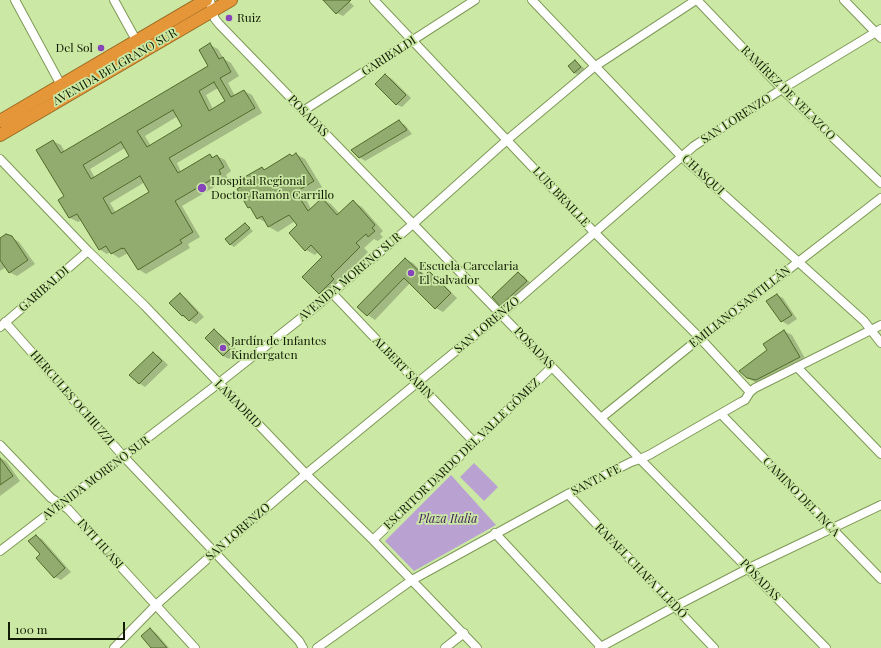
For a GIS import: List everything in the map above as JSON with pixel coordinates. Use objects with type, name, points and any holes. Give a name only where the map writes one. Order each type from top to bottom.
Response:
[{"type":"highway","name":"AVENIDA BELGRANO SUR","points":[[0,120],[206,0]]},
{"type":"highway","name":"AVENIDA BELGRANO SUR","points":[[0,135],[211,6],[231,0]]},
{"type":"street","points":[[15,0],[61,85]]},
{"type":"street","points":[[114,0],[136,40]]},
{"type":"street","name":"LUIS BRAILLE","points":[[374,0],[594,232],[700,338],[750,392]]},
{"type":"street","name":"GARIBALDI","points":[[303,111],[475,0]]},
{"type":"street","name":"CHASQUI","points":[[532,0],[594,67],[682,156],[864,321],[881,343]]},
{"type":"street","name":"AVENIDA MORENO SUR","points":[[0,551],[124,457],[332,293],[413,224],[507,140],[594,67],[696,0]]},
{"type":"street","name":"RAMÍREZ DE VELAZCO","points":[[696,0],[782,89],[881,183]]},
{"type":"street","points":[[844,0],[879,33]]},
{"type":"street","name":"POSADAS","points":[[211,6],[215,19],[219,24],[640,459],[749,568],[826,648]]},
{"type":"street","name":"SAN LORENZO","points":[[114,648],[156,605],[215,552],[306,474],[501,314],[682,156],[702,140],[782,89],[879,33]]},
{"type":"street","name":"LAMADRID","points":[[0,159],[88,251],[145,306],[306,474],[373,540],[477,648]]},
{"type":"street","name":"EMILIANO SANTILLÁN","points":[[601,418],[798,261],[881,198]]},
{"type":"street","name":"GARIBALDI","points":[[3,324],[88,251]]},
{"type":"street","name":"ALBERT SABIN","points":[[332,293],[474,442]]},
{"type":"street","name":"HERCULES OCHIUZZI","points":[[3,324],[124,457],[299,641],[303,648]]},
{"type":"street","name":"SANTA FE","points":[[317,648],[412,580],[568,494],[631,462],[640,459],[721,414],[745,400],[750,392],[755,388],[881,325]]},
{"type":"street","name":"ESCRITOR DARDO DEL VALLE GÓMEZ","points":[[373,540],[552,367]]},
{"type":"street","points":[[798,367],[881,454]]},
{"type":"street","name":"CAMINO DEL INCA","points":[[721,414],[881,579]]},
{"type":"street","name":"INTI HUASI","points":[[0,445],[51,498],[68,509],[195,648]]},
{"type":"street","name":"RAFAEL CHAFA LLEDÓ","points":[[568,494],[714,648]]},
{"type":"street","points":[[496,533],[601,648],[674,607],[749,568],[881,505]]},
{"type":"street","points":[[445,648],[464,633]]},
{"type":"green space","points":[[474,463],[498,487],[484,501],[460,477]]},
{"type":"green space","name":"Plaza Italia","points":[[451,475],[496,525],[414,571],[385,541]]},
{"type":"building","points":[[323,0],[351,0],[336,14]]},
{"type":"building","points":[[210,43],[219,59],[223,57],[231,72],[220,78],[231,97],[244,90],[255,108],[169,158],[178,173],[210,154],[212,158],[217,155],[224,167],[219,170],[221,174],[175,201],[193,232],[180,240],[182,243],[138,270],[124,248],[111,254],[106,246],[99,250],[77,214],[69,218],[58,200],[64,196],[36,150],[53,140],[61,153],[208,66],[199,50]],"holes":[[[214,82],[225,101],[209,111],[199,91]],[[173,110],[182,126],[147,147],[137,131]],[[121,142],[129,156],[91,179],[83,165]],[[140,176],[149,192],[112,214],[103,198]]]},
{"type":"building","points":[[575,60],[581,67],[574,73],[568,66]]},
{"type":"building","points":[[385,74],[406,95],[396,105],[375,84]]},
{"type":"building","points":[[399,120],[407,130],[359,158],[351,150]]},
{"type":"building","points":[[296,153],[314,181],[296,192],[308,211],[322,198],[337,215],[353,200],[375,225],[372,228],[375,231],[368,237],[366,234],[356,243],[360,247],[331,276],[334,279],[319,294],[302,277],[322,257],[311,245],[305,251],[289,233],[297,225],[289,215],[268,227],[262,216],[257,219],[250,207],[248,208],[237,189],[247,183],[243,178],[262,167],[264,170],[290,154],[292,156]]},
{"type":"building","points":[[245,223],[250,228],[230,245],[225,239]]},
{"type":"building","points":[[6,234],[12,236],[28,260],[9,273],[0,260],[0,238]]},
{"type":"building","points":[[405,258],[424,276],[429,271],[451,293],[435,309],[404,278],[367,316],[357,307]]},
{"type":"building","points":[[518,272],[527,281],[500,306],[492,297]]},
{"type":"building","points":[[180,293],[198,313],[189,321],[169,303]]},
{"type":"building","points":[[777,294],[792,315],[781,322],[766,301]]},
{"type":"building","points":[[214,329],[232,347],[223,356],[205,338]]},
{"type":"building","points":[[784,330],[800,357],[756,380],[747,378],[739,371],[767,350],[763,344]]},
{"type":"building","points":[[153,352],[162,361],[139,384],[129,375]]},
{"type":"building","points":[[0,458],[13,476],[0,485]]},
{"type":"building","points":[[36,535],[65,568],[54,578],[36,558],[40,554],[28,541]]},
{"type":"building","points":[[150,628],[167,648],[151,648],[141,636]]},
{"type":"place","name":"Ruiz","points":[[229,18]]},
{"type":"place","name":"Del Sol","points":[[101,48]]},
{"type":"place","name":"Hospital Regional Doctor Ramón Carrillo","points":[[202,188]]},
{"type":"place","name":"Escuela Carcelaria El Salvador","points":[[411,273]]},
{"type":"place","name":"Jardín de Infantes Kindergaten","points":[[223,348]]}]
